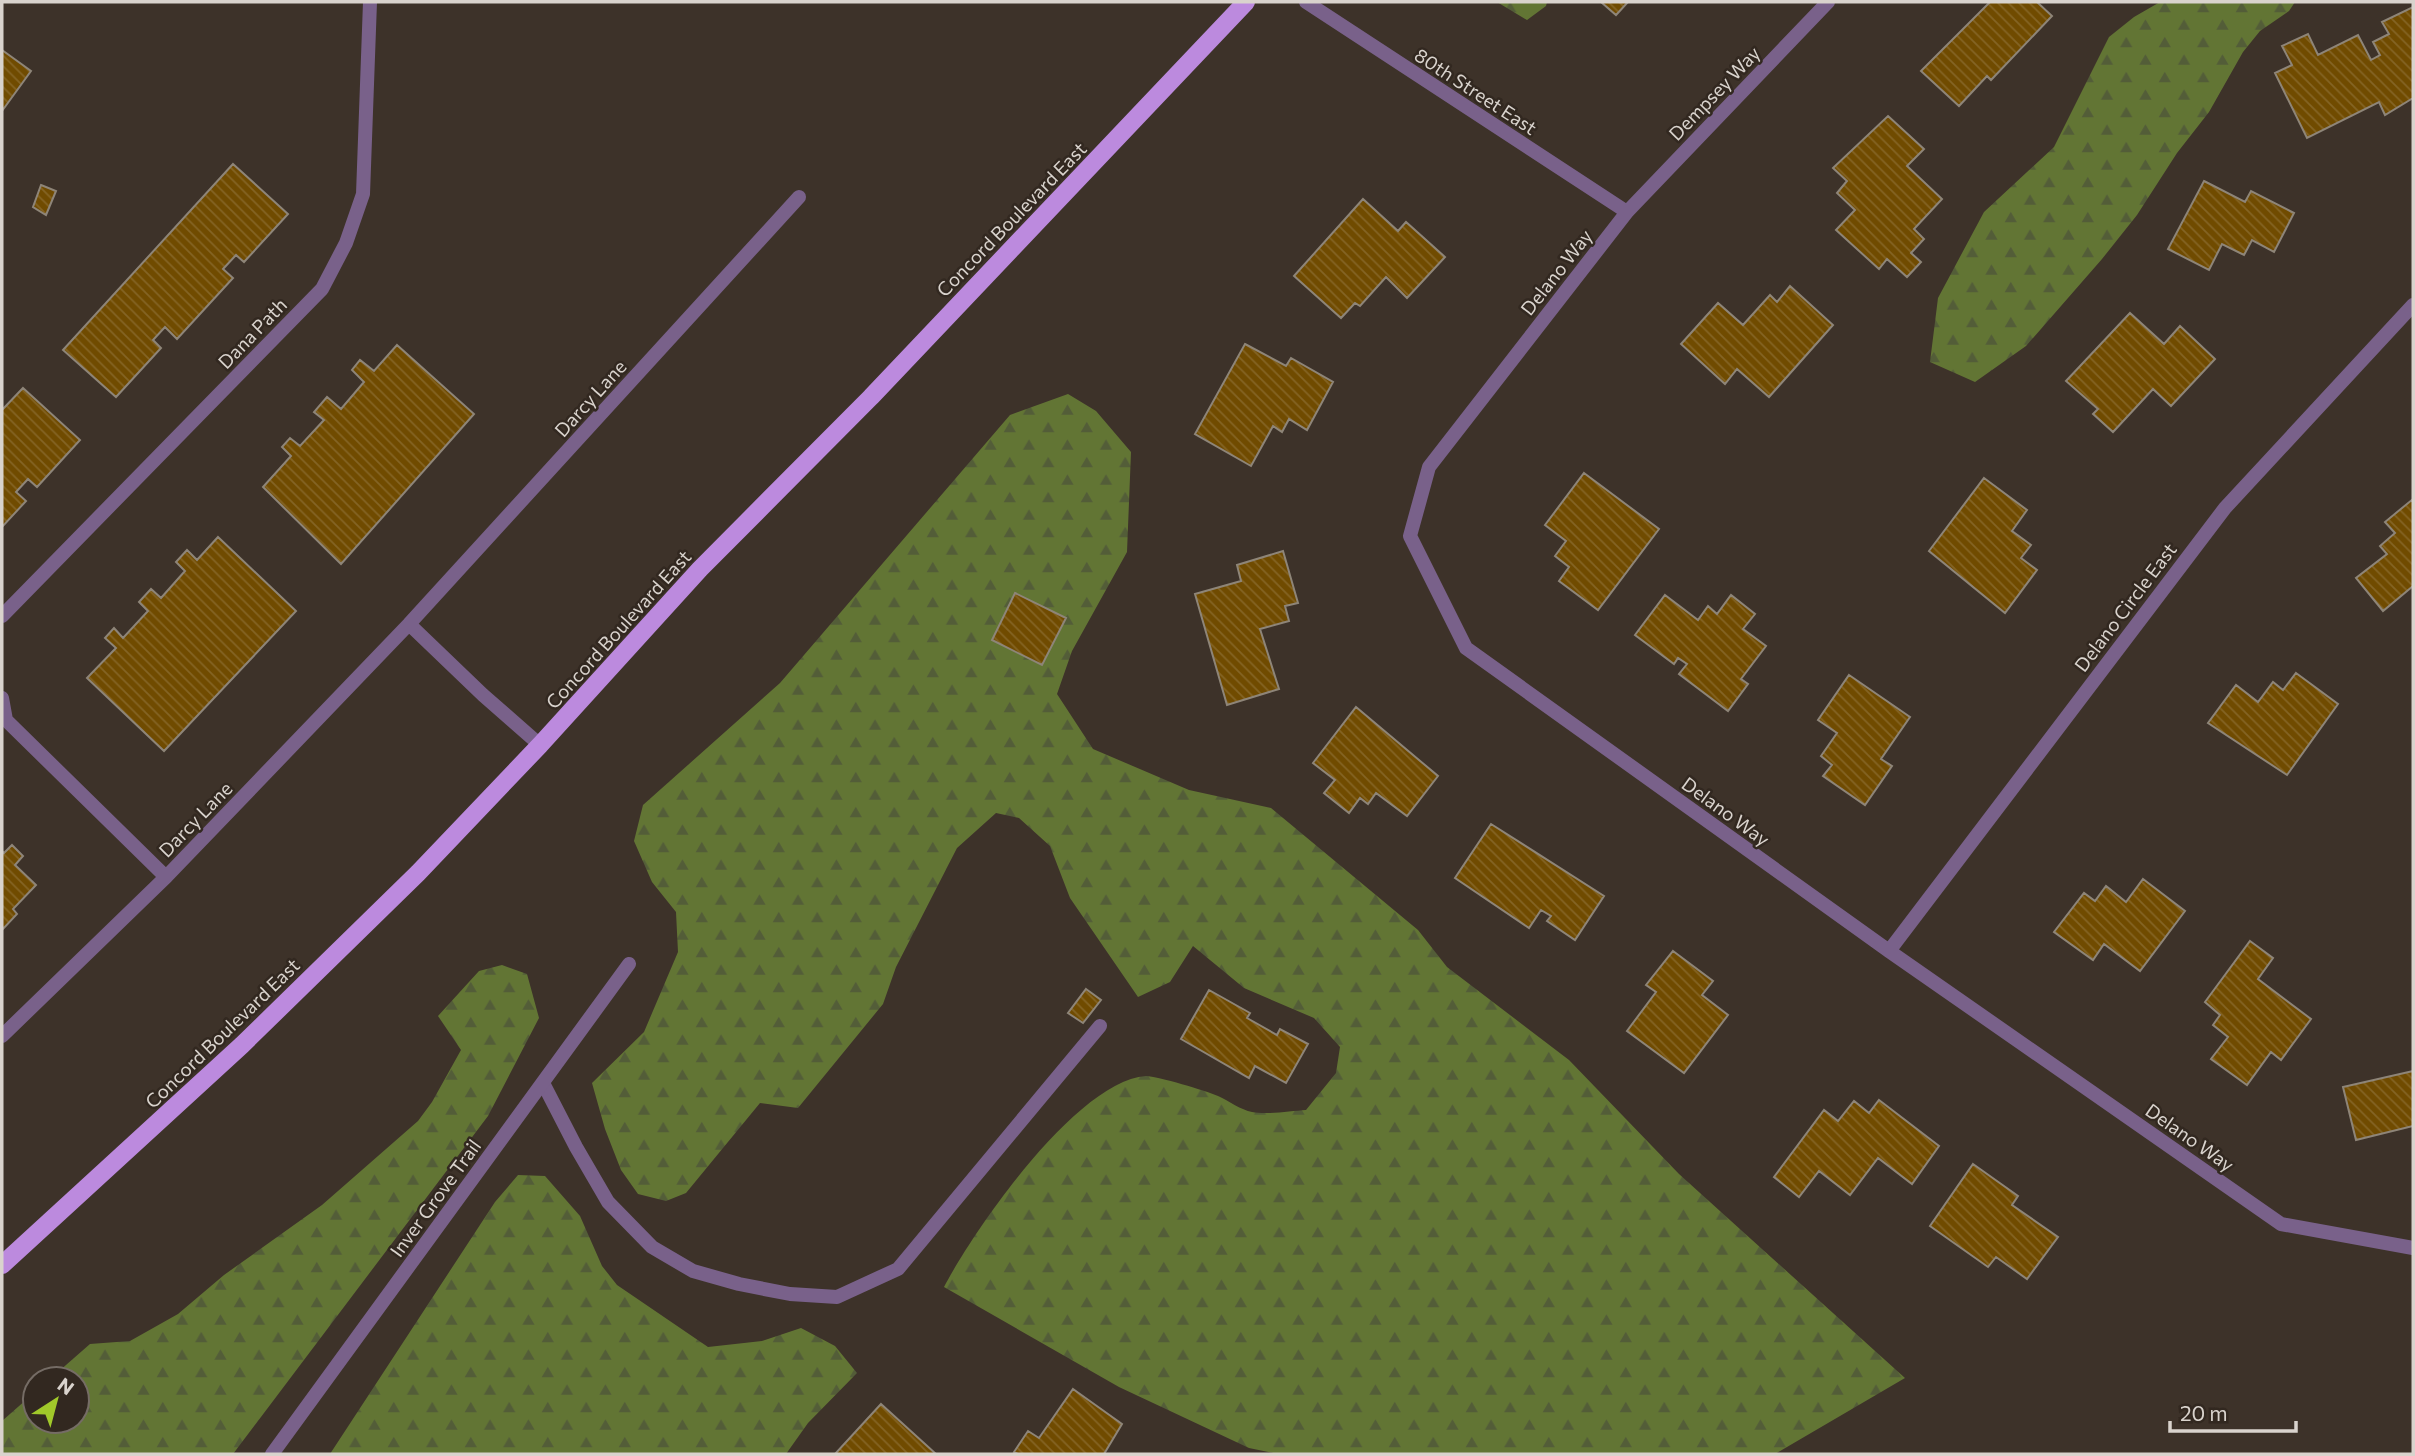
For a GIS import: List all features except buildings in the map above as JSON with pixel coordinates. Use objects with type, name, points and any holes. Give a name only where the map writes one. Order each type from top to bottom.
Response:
[{"type":"main road","name":"Concord Boulevard East","points":[[2,1265],[242,1045],[418,873],[540,745],[699,569],[872,397],[1246,2]]},
{"type":"street","name":"Dana Path","points":[[2,616],[322,289],[346,243],[363,194],[370,2]]},
{"type":"street","name":"80th Street East","points":[[1306,2],[1627,212]]},
{"type":"street","name":"Dempsey Way","points":[[1627,212],[1828,2]]},
{"type":"street","name":"Darcy Lane","points":[[2,1036],[166,877],[410,624],[799,197]]},
{"type":"street","name":"Delano Way","points":[[1627,212],[1429,467],[1410,536],[1466,648],[1889,951],[2281,1224],[2413,1248]]},
{"type":"street","name":"Delano Circle East","points":[[1889,951],[2225,508],[2413,304]]},
{"type":"street","points":[[410,624],[540,745]]},
{"type":"street","points":[[2,698],[6,720],[166,877]]},
{"type":"street","name":"Inver Grove Trail","points":[[272,1454],[629,964]]},
{"type":"street","points":[[543,1083],[607,1202],[652,1247],[693,1271],[739,1284],[790,1294],[837,1297],[898,1269],[1100,1026]]},
{"type":"green space","points":[[1497,2],[1547,2],[1546,6],[1527,20]]},
{"type":"green space","points":[[2160,2],[2295,2],[2289,11],[2260,31],[2243,52],[2209,112],[2177,153],[2137,215],[2026,346],[1975,382],[1930,362],[1938,298],[1984,212],[2054,147],[2109,37],[2134,17]]},
{"type":"green space","points":[[1068,394],[1096,411],[1131,452],[1127,552],[1072,651],[1057,694],[1093,749],[1189,790],[1271,808],[1418,930],[1447,967],[1569,1060],[1679,1174],[1905,1378],[1775,1454],[1278,1454],[1249,1448],[1119,1387],[944,1287],[979,1230],[1031,1161],[1060,1129],[1090,1103],[1119,1084],[1146,1076],[1212,1094],[1252,1112],[1306,1110],[1336,1073],[1340,1047],[1314,1018],[1244,988],[1193,946],[1170,982],[1138,997],[1070,898],[1050,846],[1019,818],[996,813],[957,848],[896,967],[883,1004],[798,1108],[760,1103],[686,1193],[666,1201],[638,1194],[621,1170],[605,1129],[592,1083],[644,1032],[678,952],[676,912],[652,882],[634,841],[643,805],[780,683],[1010,415]]},
{"type":"green space","points":[[502,965],[527,974],[539,1018],[488,1116],[233,1454],[2,1454],[2,1421],[21,1404],[21,1435],[91,1435],[91,1365],[66,1365],[90,1344],[130,1341],[178,1314],[224,1275],[322,1205],[418,1121],[432,1102],[461,1050],[438,1016],[479,971]]},
{"type":"green space","points":[[518,1175],[545,1176],[580,1216],[602,1266],[617,1285],[708,1347],[762,1341],[801,1328],[835,1346],[857,1373],[808,1423],[786,1454],[330,1454],[495,1202]]}]
